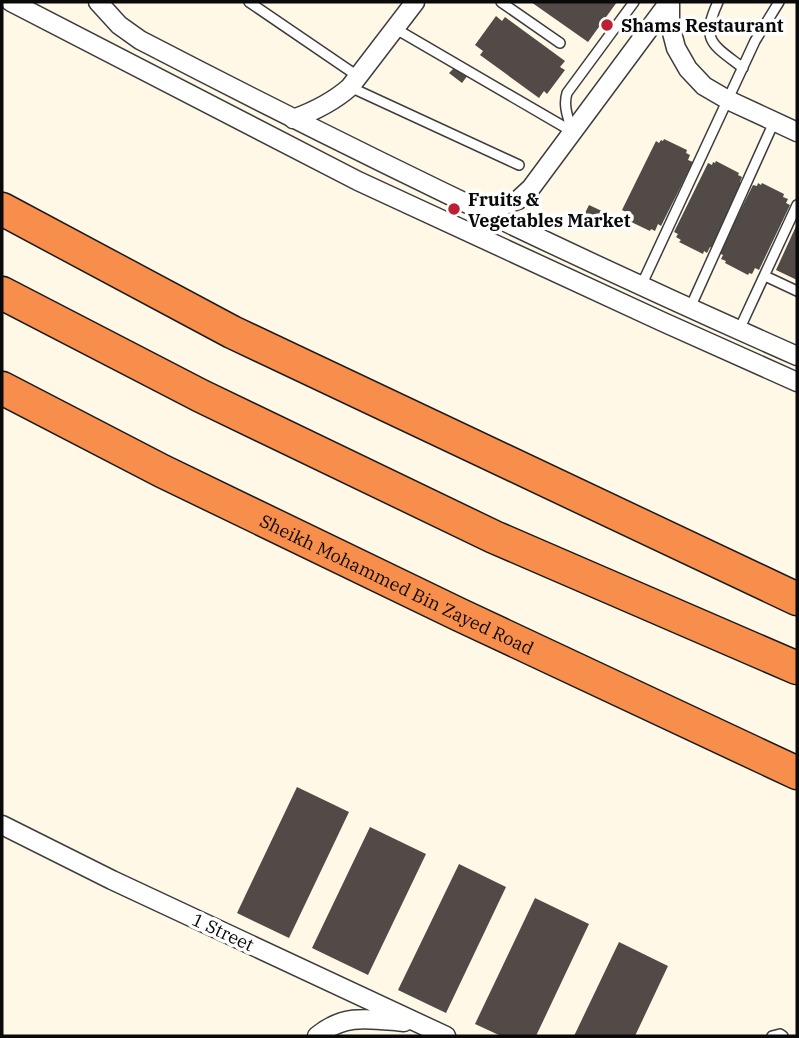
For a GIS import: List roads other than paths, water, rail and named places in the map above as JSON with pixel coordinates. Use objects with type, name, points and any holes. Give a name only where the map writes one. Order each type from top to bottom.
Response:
[{"type":"highway","points":[[2,209],[232,332],[797,599]]},
{"type":"highway","points":[[2,215],[32,226]]},
{"type":"highway","points":[[2,293],[201,396],[494,537],[797,668]]},
{"type":"highway","name":"Sheikh Mohammed Bin Zayed Road","points":[[2,388],[163,471],[795,775]]},
{"type":"street","points":[[11,2],[358,181],[797,382]]},
{"type":"street","points":[[98,2],[119,25],[140,40],[293,119],[689,309],[797,356]]},
{"type":"street","points":[[293,119],[318,110],[340,96],[355,82],[415,2]]},
{"type":"street","points":[[485,212],[518,200],[531,188],[670,2]]},
{"type":"street","points":[[670,2],[670,25],[676,48],[688,69],[704,86],[797,132]]},
{"type":"street","name":"1 Street","points":[[2,825],[446,1036]]},
{"type":"street","points":[[317,1036],[335,1024],[355,1018],[418,1024]]},
{"type":"lane","points":[[249,2],[355,82],[519,165]]},
{"type":"lane","points":[[501,2],[559,43]]},
{"type":"lane","points":[[573,132],[565,109],[567,93],[634,2]]},
{"type":"lane","points":[[719,2],[709,22],[711,38],[720,51],[743,68]]},
{"type":"lane","points":[[641,286],[755,41],[779,2]]},
{"type":"lane","points":[[396,29],[573,132]]},
{"type":"lane","points":[[689,309],[774,122]]},
{"type":"lane","points":[[739,331],[797,205]]},
{"type":"lane","points":[[765,276],[797,290]]},
{"type":"lane","points":[[772,1036],[783,1036]]},
{"type":"place","name":"Shams Restaurant","points":[[607,25]]},
{"type":"place","name":"Fruits & Vegetables Market","points":[[454,209]]}]
